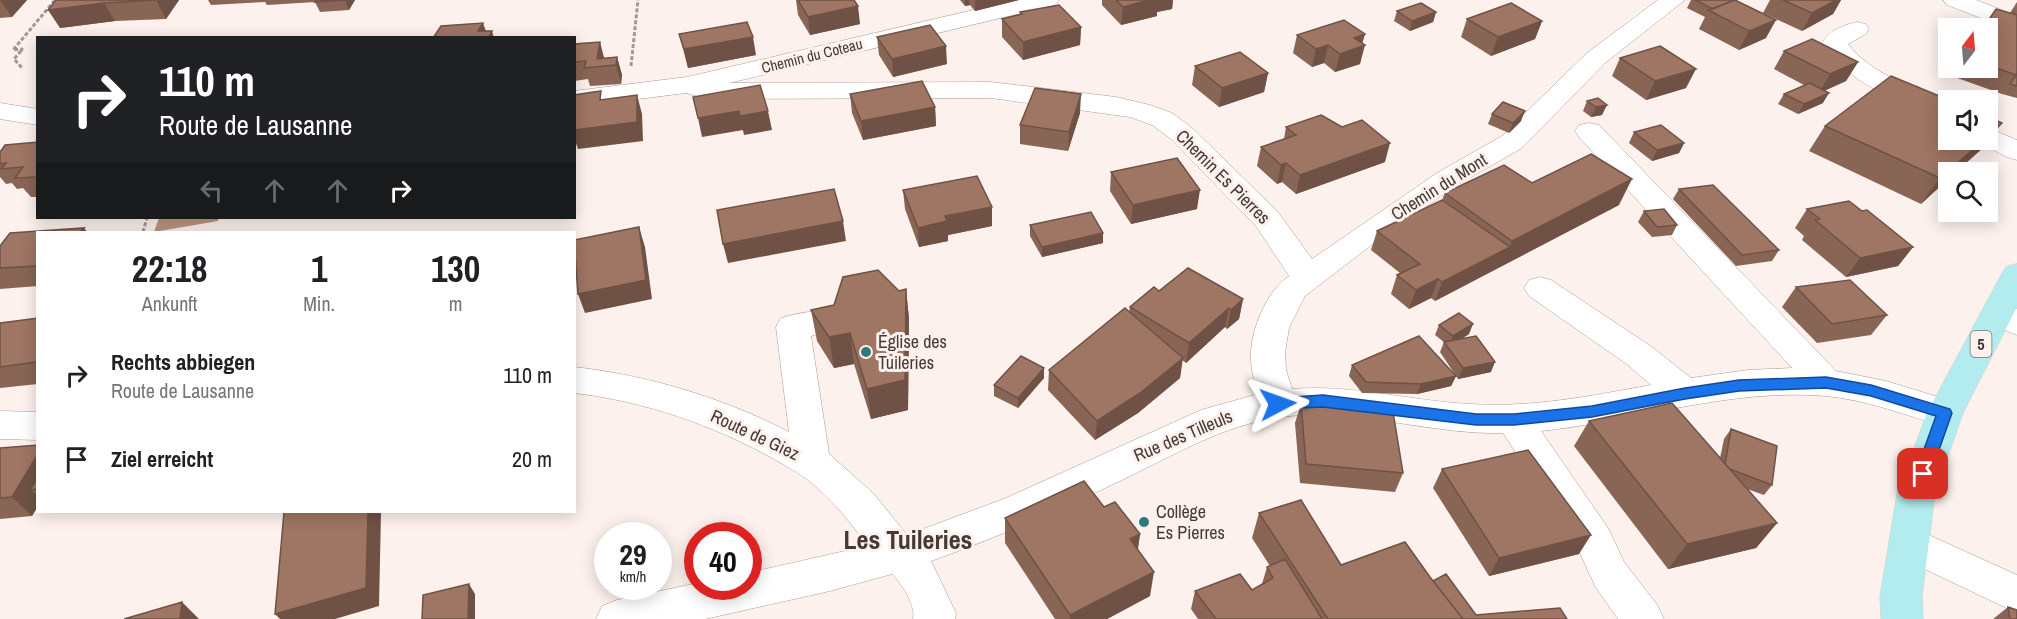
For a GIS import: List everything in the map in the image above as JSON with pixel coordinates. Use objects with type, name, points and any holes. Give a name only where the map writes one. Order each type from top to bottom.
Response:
[{"type":"main road","name":"5","points":[[1902,619],[1901,596],[1916,494],[1945,413],[2007,319],[2017,275]]},
{"type":"street","name":"Chemin du Coteau","points":[[576,99],[687,85],[1047,0]]},
{"type":"street","name":"Chemin du Mont","points":[[1278,404],[1269,370],[1268,352],[1272,328],[1281,307],[1294,288],[1447,179],[1512,142],[1596,58],[1673,0]]},
{"type":"street","points":[[1955,0],[2017,25]]},
{"type":"street","points":[[1857,30],[1836,40],[1835,45],[1840,53],[1870,74],[1938,110]]},
{"type":"street","name":"Chemin Es Pierres","points":[[687,85],[708,91],[991,90],[1116,105],[1140,111],[1162,119],[1181,133],[1267,219],[1296,259],[1306,278]]},
{"type":"street","points":[[0,111],[36,117]]},
{"type":"street","points":[[1589,131],[1826,383]]},
{"type":"street","points":[[1998,142],[2017,152]]},
{"type":"street","points":[[1540,288],[1640,356],[1685,393]]},
{"type":"street","points":[[812,462],[793,327],[820,322]]},
{"type":"street","name":"Route de Giez","points":[[576,380],[609,384],[694,407],[769,439],[812,462],[829,474],[859,504],[899,554],[916,571],[941,617]]},
{"type":"street","name":"Rue des Tilleuls","points":[[617,619],[678,612],[899,554],[981,526],[1214,420],[1238,412],[1278,404],[1323,401],[1476,420],[1514,420],[1592,411],[1685,393],[1739,386],[1826,383],[1871,391],[1945,413]]},
{"type":"street","points":[[1514,420],[1594,540],[1610,575],[1643,619]]},
{"type":"street","points":[[0,425],[36,426]]},
{"type":"street","points":[[1908,543],[2017,595]]},
{"type":"path","points":[[23,69],[14,59],[22,49],[13,50],[55,0]]},
{"type":"path","points":[[630,72],[638,0]]},
{"type":"shaded area","points":[[159,219],[219,219],[218,221],[154,231]]},
{"type":"building","points":[[56,0],[156,0],[104,3],[48,10]]},
{"type":"building","points":[[317,0],[345,0],[315,2]]},
{"type":"building","points":[[798,0],[854,0],[858,6],[808,17]]},
{"type":"building","points":[[1116,0],[1149,0],[1123,7]]},
{"type":"building","points":[[1695,0],[1730,0],[1732,1],[1713,9]]},
{"type":"building","points":[[1735,0],[1776,20],[1749,31],[1708,10]]},
{"type":"building","points":[[1783,0],[1836,0],[1812,13]]},
{"type":"building","points":[[1421,3],[1436,12],[1412,21],[1397,11]]},
{"type":"building","points":[[1511,3],[1542,21],[1498,37],[1467,19]]},
{"type":"building","points":[[1059,5],[1081,27],[1023,42],[1002,19],[1022,14],[1020,12]]},
{"type":"building","points":[[1996,9],[2017,15],[2016,75],[1998,69],[1998,18],[1990,18]]},
{"type":"building","points":[[1344,20],[1365,34],[1354,38],[1365,45],[1340,54],[1328,45],[1316,49],[1297,35]]},
{"type":"building","points":[[747,22],[753,37],[684,49],[679,34]]},
{"type":"building","points":[[483,23],[478,31],[492,31],[489,36],[434,36],[441,26]]},
{"type":"building","points":[[930,25],[946,46],[892,59],[877,37]]},
{"type":"building","points":[[1812,39],[1858,62],[1830,74],[1784,51]]},
{"type":"building","points":[[600,42],[597,59],[617,57],[616,65],[584,68],[586,61],[576,62],[576,44]]},
{"type":"building","points":[[1660,46],[1696,69],[1655,81],[1620,58]]},
{"type":"building","points":[[1240,52],[1268,73],[1222,88],[1195,66]]},
{"type":"building","points":[[2017,73],[2017,86],[2010,84],[2016,75]]},
{"type":"building","points":[[1891,76],[1938,95],[1938,150],[1972,150],[1959,162],[1938,162],[1938,177],[1825,126]]},
{"type":"building","points":[[922,81],[935,107],[861,121],[850,94]]},
{"type":"building","points":[[1810,83],[1829,93],[1804,104],[1784,94]]},
{"type":"building","points":[[760,85],[768,111],[740,116],[739,111],[698,118],[693,97]]},
{"type":"building","points":[[1035,88],[1081,94],[1069,132],[1020,125]]},
{"type":"building","points":[[601,91],[600,100],[637,95],[637,122],[576,130],[576,95]]},
{"type":"building","points":[[1598,98],[1607,105],[1596,107],[1587,101]]},
{"type":"building","points":[[1503,102],[1525,111],[1513,123],[1492,114]]},
{"type":"building","points":[[1321,115],[1342,127],[1362,120],[1390,143],[1300,175],[1286,163],[1281,165],[1261,147],[1296,135],[1286,127]]},
{"type":"building","points":[[1661,125],[1684,143],[1657,150],[1634,132]]},
{"type":"building","points":[[36,142],[36,177],[15,178],[23,167],[1,169],[6,163],[0,164],[0,152],[5,145]]},
{"type":"building","points":[[1591,154],[1632,179],[1512,241],[1445,193],[1504,165],[1532,183]]},
{"type":"building","points":[[1177,158],[1200,190],[1133,205],[1111,172]]},
{"type":"building","points":[[977,176],[992,207],[945,216],[947,221],[918,228],[903,190]]},
{"type":"building","points":[[1713,185],[1779,250],[1742,255],[1679,189]]},
{"type":"building","points":[[834,189],[843,221],[723,244],[717,210]]},
{"type":"building","points":[[1442,200],[1510,247],[1442,282],[1438,279],[1416,290],[1397,275],[1420,264],[1377,231]]},
{"type":"building","points":[[1849,201],[1862,211],[1867,210],[1913,247],[1860,258],[1815,220],[1820,219],[1807,209]]},
{"type":"building","points":[[1664,209],[1677,225],[1657,227],[1644,211]]},
{"type":"building","points":[[1091,212],[1103,233],[1042,247],[1030,225]]},
{"type":"building","points":[[639,227],[646,280],[578,294],[576,240]]},
{"type":"building","points":[[84,228],[81,231],[40,231]]},
{"type":"building","points":[[36,231],[36,266],[0,268],[0,246],[10,233]]},
{"type":"building","points":[[1188,268],[1243,299],[1231,310],[1229,308],[1189,343],[1130,307],[1154,287],[1159,291]]},
{"type":"building","name":"Église des Tuileries","points":[[878,270],[899,291],[906,289],[905,380],[867,389],[850,333],[829,337],[811,310],[834,305],[843,277]]},
{"type":"building","points":[[1850,280],[1887,315],[1832,324],[1796,287]]},
{"type":"building","points":[[1125,308],[1183,358],[1140,393],[1097,421],[1049,370]]},
{"type":"building","points":[[1459,313],[1473,324],[1453,336],[1439,325]]},
{"type":"building","points":[[36,318],[36,362],[0,367],[0,323]]},
{"type":"building","points":[[1419,336],[1456,376],[1421,384],[1366,382],[1352,365]]},
{"type":"building","points":[[1476,336],[1495,362],[1463,368],[1444,342]]},
{"type":"building","points":[[1021,356],[1044,368],[1018,398],[994,385]]},
{"type":"building","points":[[1672,403],[1777,523],[1687,544],[1589,421]]},
{"type":"building","points":[[1301,404],[1393,412],[1403,473],[1306,464]]},
{"type":"building","points":[[1731,429],[1777,446],[1772,485],[1730,469],[1725,464]]},
{"type":"building","points":[[36,445],[36,457],[12,497],[0,498],[0,448]]},
{"type":"building","points":[[1528,450],[1591,535],[1499,558],[1442,469]]},
{"type":"building","points":[[36,481],[36,489],[30,490]]},
{"type":"building","points":[[1084,481],[1104,507],[1115,502],[1140,534],[1130,539],[1154,572],[1070,615],[1005,518]]},
{"type":"building","points":[[1301,500],[1341,565],[1405,542],[1463,619],[1328,619],[1259,513]]},
{"type":"building","points":[[284,513],[368,513],[366,588],[275,614]]},
{"type":"building","points":[[1285,559],[1322,619],[1216,619],[1195,591],[1240,574],[1252,590],[1273,578],[1267,567]]},
{"type":"building","points":[[1446,574],[1476,615],[1560,608],[1567,619],[1463,619],[1433,581]]},
{"type":"building","points":[[469,584],[468,619],[422,619],[423,595]]},
{"type":"building","points":[[182,602],[180,619],[124,619]]},
{"type":"building","points":[[2008,607],[2017,610],[2017,619],[2010,619]]},
{"type":"place","name":"Église des Tuileries","points":[[866,352]]},
{"type":"place","name":"Collège Es Pierres","points":[[1144,522]]},
{"type":"district","name":"Les Tuileries","points":[[908,540]]},
{"type":"route","points":[[1278,404],[1323,401],[1476,420],[1514,420],[1592,411],[1685,393],[1739,386],[1787,382],[1826,383],[1871,391],[1945,413],[1923,474]]}]
